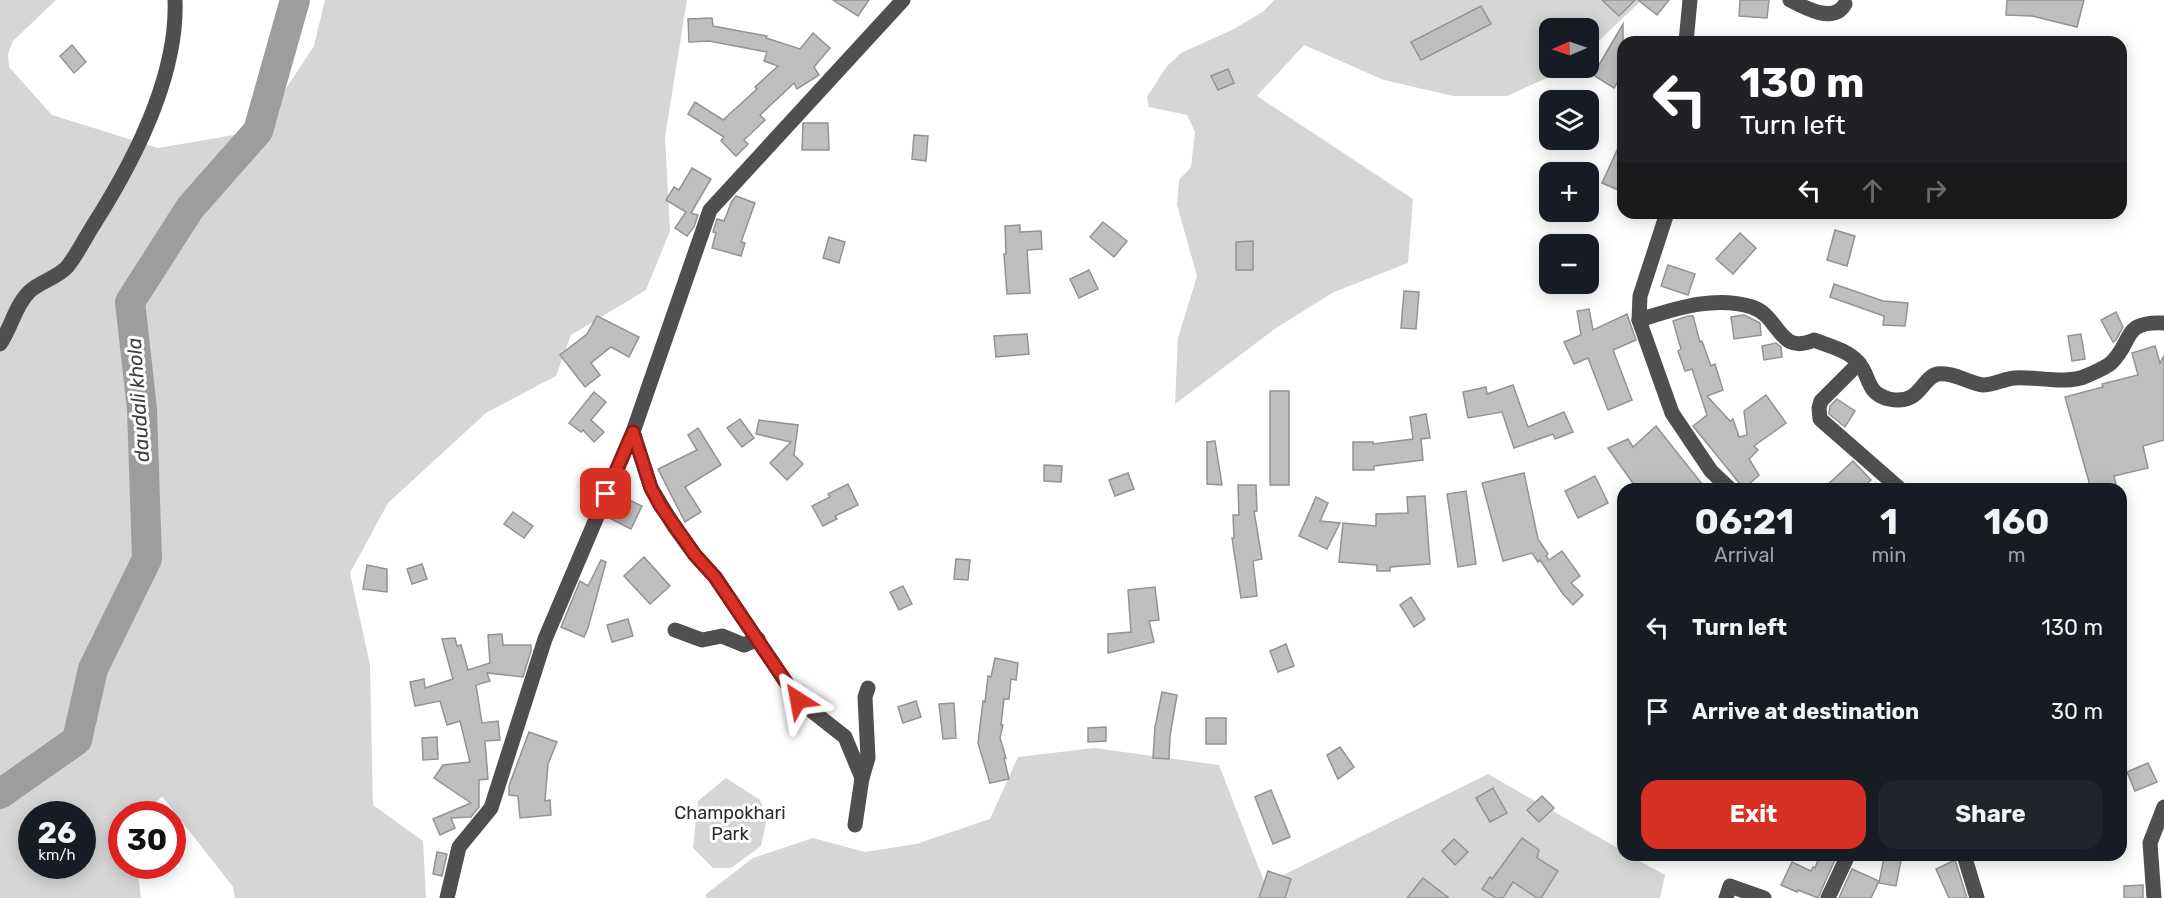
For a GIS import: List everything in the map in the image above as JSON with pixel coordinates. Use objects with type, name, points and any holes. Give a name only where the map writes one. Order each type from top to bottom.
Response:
[{"type":"street","points":[[0,344],[28,292],[66,268],[117,188],[152,118],[169,56],[176,14],[175,0]]},
{"type":"street","points":[[447,898],[459,847],[491,808],[545,639],[633,432],[710,210],[903,0]]},
{"type":"street","points":[[1687,36],[1690,0]]},
{"type":"street","points":[[1790,0],[1820,13],[1833,13],[1843,8],[1845,4]]},
{"type":"street","points":[[1665,219],[1640,296],[1639,320],[1672,413],[1711,471],[1724,483]]},
{"type":"street","points":[[1639,320],[1691,306],[1730,303],[1753,308],[1769,317],[1779,333],[1791,343],[1803,345],[1814,340],[1844,351],[1859,363],[1868,384],[1875,393],[1890,399],[1905,399],[1917,394],[1936,374],[1950,374],[1983,385],[2013,378],[2077,380],[2110,363],[2132,329],[2148,322],[2164,323]]},
{"type":"street","points":[[1859,363],[1821,401],[1820,419],[1893,483]]},
{"type":"street","points":[[633,432],[651,488],[660,505],[695,555],[715,577],[798,700],[845,737],[862,778]]},
{"type":"street","points":[[675,630],[702,640],[722,636],[744,645],[758,639]]},
{"type":"street","points":[[855,825],[862,778],[868,758],[865,697],[868,688]]},
{"type":"street","points":[[2157,888],[2150,843],[2164,807]]},
{"type":"street","points":[[1828,898],[1845,861]]},
{"type":"street","points":[[1966,861],[1977,898]]},
{"type":"street","points":[[1726,898],[1730,886],[1764,898]]},
{"type":"green space","points":[[0,0],[56,0],[13,41],[8,54],[9,67],[52,115],[158,148],[258,131],[314,46],[325,0],[687,0],[665,137],[670,231],[646,290],[571,335],[556,376],[486,413],[388,503],[350,573],[370,665],[373,805],[423,841],[426,898],[235,898],[233,887],[186,827],[186,801],[166,801],[162,796],[158,801],[108,801],[108,879],[139,879],[141,898],[0,898]]},
{"type":"green space","points":[[1274,0],[1642,0],[1599,41],[1599,18],[1539,18],[1539,78],[1547,78],[1507,96],[1453,96],[1384,80],[1304,45],[1257,96],[1413,199],[1408,263],[1334,292],[1276,328],[1175,404],[1178,338],[1197,276],[1177,205],[1179,180],[1191,167],[1195,132],[1187,115],[1149,107],[1147,97],[1167,66],[1181,53],[1234,29],[1264,11]]},
{"type":"green space","points":[[1094,748],[1219,765],[1265,884],[1488,774],[1617,848],[1617,861],[1640,861],[1665,875],[1660,898],[706,898],[706,894],[753,858],[813,838],[865,852],[916,844],[990,819],[1018,757]]},
{"type":"green space","name":"Champokhari Park","points":[[726,778],[760,800],[767,818],[761,846],[731,868],[713,868],[693,848],[698,801]]},
{"type":"building","points":[[833,0],[869,0],[858,16]]},
{"type":"building","points":[[1602,0],[1635,0],[1619,16]]},
{"type":"building","points":[[1638,0],[1669,0],[1657,15]]},
{"type":"building","points":[[1740,0],[1769,0],[1767,18],[1739,16]]},
{"type":"building","points":[[2007,0],[2084,0],[2077,27],[2032,16],[2006,15]]},
{"type":"building","points":[[1481,6],[1491,24],[1421,60],[1411,42]]},
{"type":"building","points":[[712,18],[713,26],[767,36],[766,38],[800,49],[813,33],[830,48],[814,67],[819,75],[797,89],[794,83],[760,115],[765,120],[744,140],[748,144],[736,156],[721,141],[724,137],[688,114],[695,102],[723,120],[778,66],[764,61],[767,52],[709,41],[689,42],[688,19]]},
{"type":"building","points":[[1623,24],[1623,36],[1617,36],[1617,83],[1614,88],[1598,78],[1599,65]]},
{"type":"building","points":[[72,45],[86,62],[74,73],[60,56]]},
{"type":"building","points":[[1228,69],[1234,83],[1218,90],[1211,76]]},
{"type":"building","points":[[803,123],[828,123],[829,150],[802,150]]},
{"type":"building","points":[[914,135],[928,136],[926,161],[912,159]]},
{"type":"building","points":[[1617,150],[1617,189],[1602,183]]},
{"type":"building","points":[[692,168],[711,179],[691,213],[698,215],[694,227],[687,236],[675,228],[686,212],[666,200],[674,187],[679,190]]},
{"type":"building","points":[[736,196],[755,203],[741,242],[745,243],[741,256],[712,248],[717,219],[724,221]]},
{"type":"building","points":[[1103,222],[1127,241],[1114,257],[1090,237]]},
{"type":"building","points":[[1020,225],[1020,232],[1041,231],[1042,249],[1027,250],[1030,293],[1007,294],[1004,254],[1006,254],[1005,226]]},
{"type":"building","points":[[1835,230],[1855,236],[1847,266],[1827,260]]},
{"type":"building","points":[[1740,233],[1756,248],[1733,274],[1716,259]]},
{"type":"building","points":[[829,237],[845,242],[839,263],[823,258]]},
{"type":"building","points":[[1253,241],[1253,270],[1236,270],[1236,242]]},
{"type":"building","points":[[1668,265],[1695,274],[1688,295],[1661,286]]},
{"type":"building","points":[[1089,270],[1098,289],[1079,298],[1070,279]]},
{"type":"building","points":[[1834,284],[1883,301],[1908,303],[1905,326],[1883,325],[1884,316],[1830,297]]},
{"type":"building","points":[[1404,291],[1419,292],[1416,329],[1401,328]]},
{"type":"building","points":[[1589,309],[1593,330],[1627,314],[1636,340],[1613,350],[1632,400],[1608,410],[1588,358],[1574,364],[1564,342],[1581,335],[1577,311]]},
{"type":"building","points":[[2116,312],[2123,327],[2113,342],[2101,320]]},
{"type":"building","points":[[1744,315],[1760,323],[1761,335],[1734,339],[1731,317]]},
{"type":"building","points":[[597,316],[639,337],[629,357],[611,347],[591,363],[600,375],[585,387],[560,355],[587,334]]},
{"type":"building","points":[[1693,316],[1700,342],[1702,341],[1711,366],[1715,364],[1723,390],[1707,396],[1730,421],[1733,419],[1739,437],[1747,435],[1744,411],[1766,395],[1786,423],[1754,446],[1758,450],[1749,459],[1759,475],[1750,483],[1739,483],[1693,426],[1707,415],[1692,369],[1685,371],[1678,351],[1681,349],[1673,321]]},
{"type":"building","points":[[1027,334],[1029,354],[996,357],[994,336]]},
{"type":"building","points":[[2081,334],[2085,359],[2072,361],[2068,336]]},
{"type":"building","points":[[1776,343],[1781,347],[1782,357],[1764,360],[1762,346]]},
{"type":"building","points":[[2155,346],[2160,363],[2164,356],[2164,440],[2143,446],[2148,468],[2114,476],[2116,483],[2089,483],[2065,397],[2138,375],[2132,353]]},
{"type":"building","points":[[1513,385],[1528,427],[1564,412],[1573,432],[1555,439],[1553,434],[1514,448],[1502,412],[1468,418],[1463,392],[1486,387],[1487,394]]},
{"type":"building","points":[[1270,391],[1289,391],[1289,485],[1270,485]]},
{"type":"building","points":[[594,392],[606,402],[591,420],[604,432],[594,442],[583,430],[581,432],[569,423]]},
{"type":"building","points":[[1837,399],[1855,411],[1845,427],[1829,414],[1830,406]]},
{"type":"building","points":[[1426,414],[1430,438],[1421,439],[1423,460],[1374,466],[1374,470],[1353,470],[1353,442],[1373,442],[1373,444],[1413,439],[1410,417]]},
{"type":"building","points":[[740,419],[754,438],[742,447],[727,428]]},
{"type":"building","points":[[759,420],[798,425],[794,455],[803,464],[787,480],[770,463],[791,442],[756,434]]},
{"type":"building","points":[[1656,426],[1701,483],[1633,483],[1608,448],[1628,439],[1633,447]]},
{"type":"building","points":[[698,428],[721,465],[685,487],[701,512],[685,522],[658,469],[697,450],[688,435]]},
{"type":"building","points":[[1215,441],[1222,485],[1207,484],[1207,442]]},
{"type":"building","points":[[1853,461],[1871,480],[1868,483],[1829,483]]},
{"type":"building","points":[[1044,465],[1062,466],[1061,482],[1044,481]]},
{"type":"building","points":[[1128,473],[1134,489],[1115,496],[1109,480]]},
{"type":"building","points":[[1524,473],[1538,539],[1548,554],[1546,556],[1549,560],[1562,551],[1580,576],[1571,583],[1583,595],[1573,605],[1540,560],[1538,562],[1532,553],[1503,561],[1482,483]]},
{"type":"building","points":[[1595,476],[1608,503],[1578,518],[1565,491]]},
{"type":"building","points":[[848,484],[858,505],[835,516],[837,519],[823,526],[812,506],[830,497],[828,494]]},
{"type":"building","points":[[1238,485],[1256,485],[1257,511],[1254,511],[1262,559],[1253,561],[1257,596],[1241,598],[1232,538],[1234,538],[1233,515],[1239,515]]},
{"type":"building","points":[[1466,491],[1476,564],[1458,567],[1447,494]]},
{"type":"building","points":[[617,494],[642,506],[631,529],[607,517]]},
{"type":"building","points":[[1425,496],[1430,564],[1390,567],[1390,571],[1377,571],[1377,565],[1339,562],[1343,523],[1376,526],[1376,514],[1408,513],[1407,497]]},
{"type":"building","points":[[1316,497],[1328,503],[1320,521],[1340,523],[1327,549],[1299,536]]},
{"type":"building","points":[[513,512],[533,526],[524,538],[504,524]]},
{"type":"building","points":[[644,557],[670,586],[650,604],[624,576]]},
{"type":"building","points":[[956,559],[970,560],[968,580],[954,579]]},
{"type":"building","points":[[601,560],[606,562],[584,637],[561,627],[580,581],[588,586]]},
{"type":"building","points":[[422,564],[427,579],[412,584],[407,569]]},
{"type":"building","points":[[367,565],[387,569],[387,592],[363,589]]},
{"type":"building","points":[[903,586],[912,604],[899,610],[890,592]]},
{"type":"building","points":[[1155,587],[1159,620],[1149,621],[1154,642],[1108,653],[1108,634],[1131,632],[1128,590]]},
{"type":"building","points":[[1411,597],[1425,619],[1414,627],[1400,605]]},
{"type":"building","points":[[628,619],[633,636],[612,642],[607,625]]},
{"type":"building","points":[[502,634],[503,645],[531,645],[523,677],[487,673],[490,681],[476,685],[482,723],[498,721],[500,740],[485,741],[488,779],[479,780],[479,807],[471,817],[451,818],[455,828],[440,835],[433,819],[471,803],[434,778],[443,765],[470,762],[460,721],[447,725],[440,701],[415,706],[410,682],[424,679],[425,688],[453,679],[442,639],[455,638],[457,646],[461,645],[468,670],[490,663],[488,635]]},
{"type":"building","points":[[1286,644],[1294,666],[1278,672],[1270,651]]},
{"type":"building","points":[[995,658],[1018,663],[1016,680],[1011,679],[1009,699],[1004,699],[1001,725],[1003,725],[1000,738],[1009,779],[990,783],[978,743],[988,676],[991,677]]},
{"type":"building","points":[[1162,692],[1177,695],[1170,736],[1169,759],[1153,758],[1155,727]]},
{"type":"building","points":[[916,701],[921,717],[903,723],[898,707]]},
{"type":"building","points":[[954,703],[956,738],[943,739],[939,704]]},
{"type":"building","points":[[1206,718],[1226,718],[1226,744],[1206,744]]},
{"type":"building","points":[[1106,727],[1106,741],[1088,742],[1088,728]]},
{"type":"building","points":[[529,732],[557,742],[548,764],[545,801],[550,800],[551,815],[520,818],[518,796],[509,795],[509,786]]},
{"type":"building","points":[[437,737],[438,759],[423,760],[422,738]]},
{"type":"building","points":[[1340,747],[1354,767],[1338,779],[1327,755]]},
{"type":"building","points":[[2148,763],[2157,782],[2135,791],[2127,772]]},
{"type":"building","points":[[1493,788],[1507,813],[1490,822],[1476,798]]},
{"type":"building","points":[[1271,790],[1290,837],[1273,844],[1255,797]]},
{"type":"building","points":[[1542,796],[1554,808],[1539,822],[1527,810]]},
{"type":"building","points":[[1522,838],[1539,850],[1537,858],[1558,871],[1541,898],[1537,898],[1513,882],[1503,898],[1496,898],[1482,889]]},
{"type":"building","points":[[1454,839],[1468,852],[1455,865],[1442,851]]},
{"type":"building","points":[[437,852],[447,854],[442,876],[433,874]]},
{"type":"building","points":[[1818,861],[1834,861],[1818,898],[1781,885],[1792,862],[1811,871],[1813,867],[1815,868]]},
{"type":"building","points":[[1883,861],[1901,861],[1896,886],[1879,883]]},
{"type":"building","points":[[1955,861],[1967,898],[1949,898],[1936,869]]},
{"type":"building","points":[[1852,869],[1879,881],[1871,898],[1839,898]]},
{"type":"building","points":[[1268,871],[1291,879],[1285,898],[1259,898]]},
{"type":"building","points":[[1423,878],[1449,898],[1407,898]]},
{"type":"building","points":[[2143,885],[2143,898],[2124,898],[2124,886]]},
{"type":"waterway","name":"daudali khola","points":[[0,794],[77,740],[93,669],[147,559],[142,409],[130,302],[190,208],[258,131],[295,0]]},
{"type":"route","points":[[606,494],[633,432],[651,488],[660,505],[695,555],[715,577],[798,700]]}]
